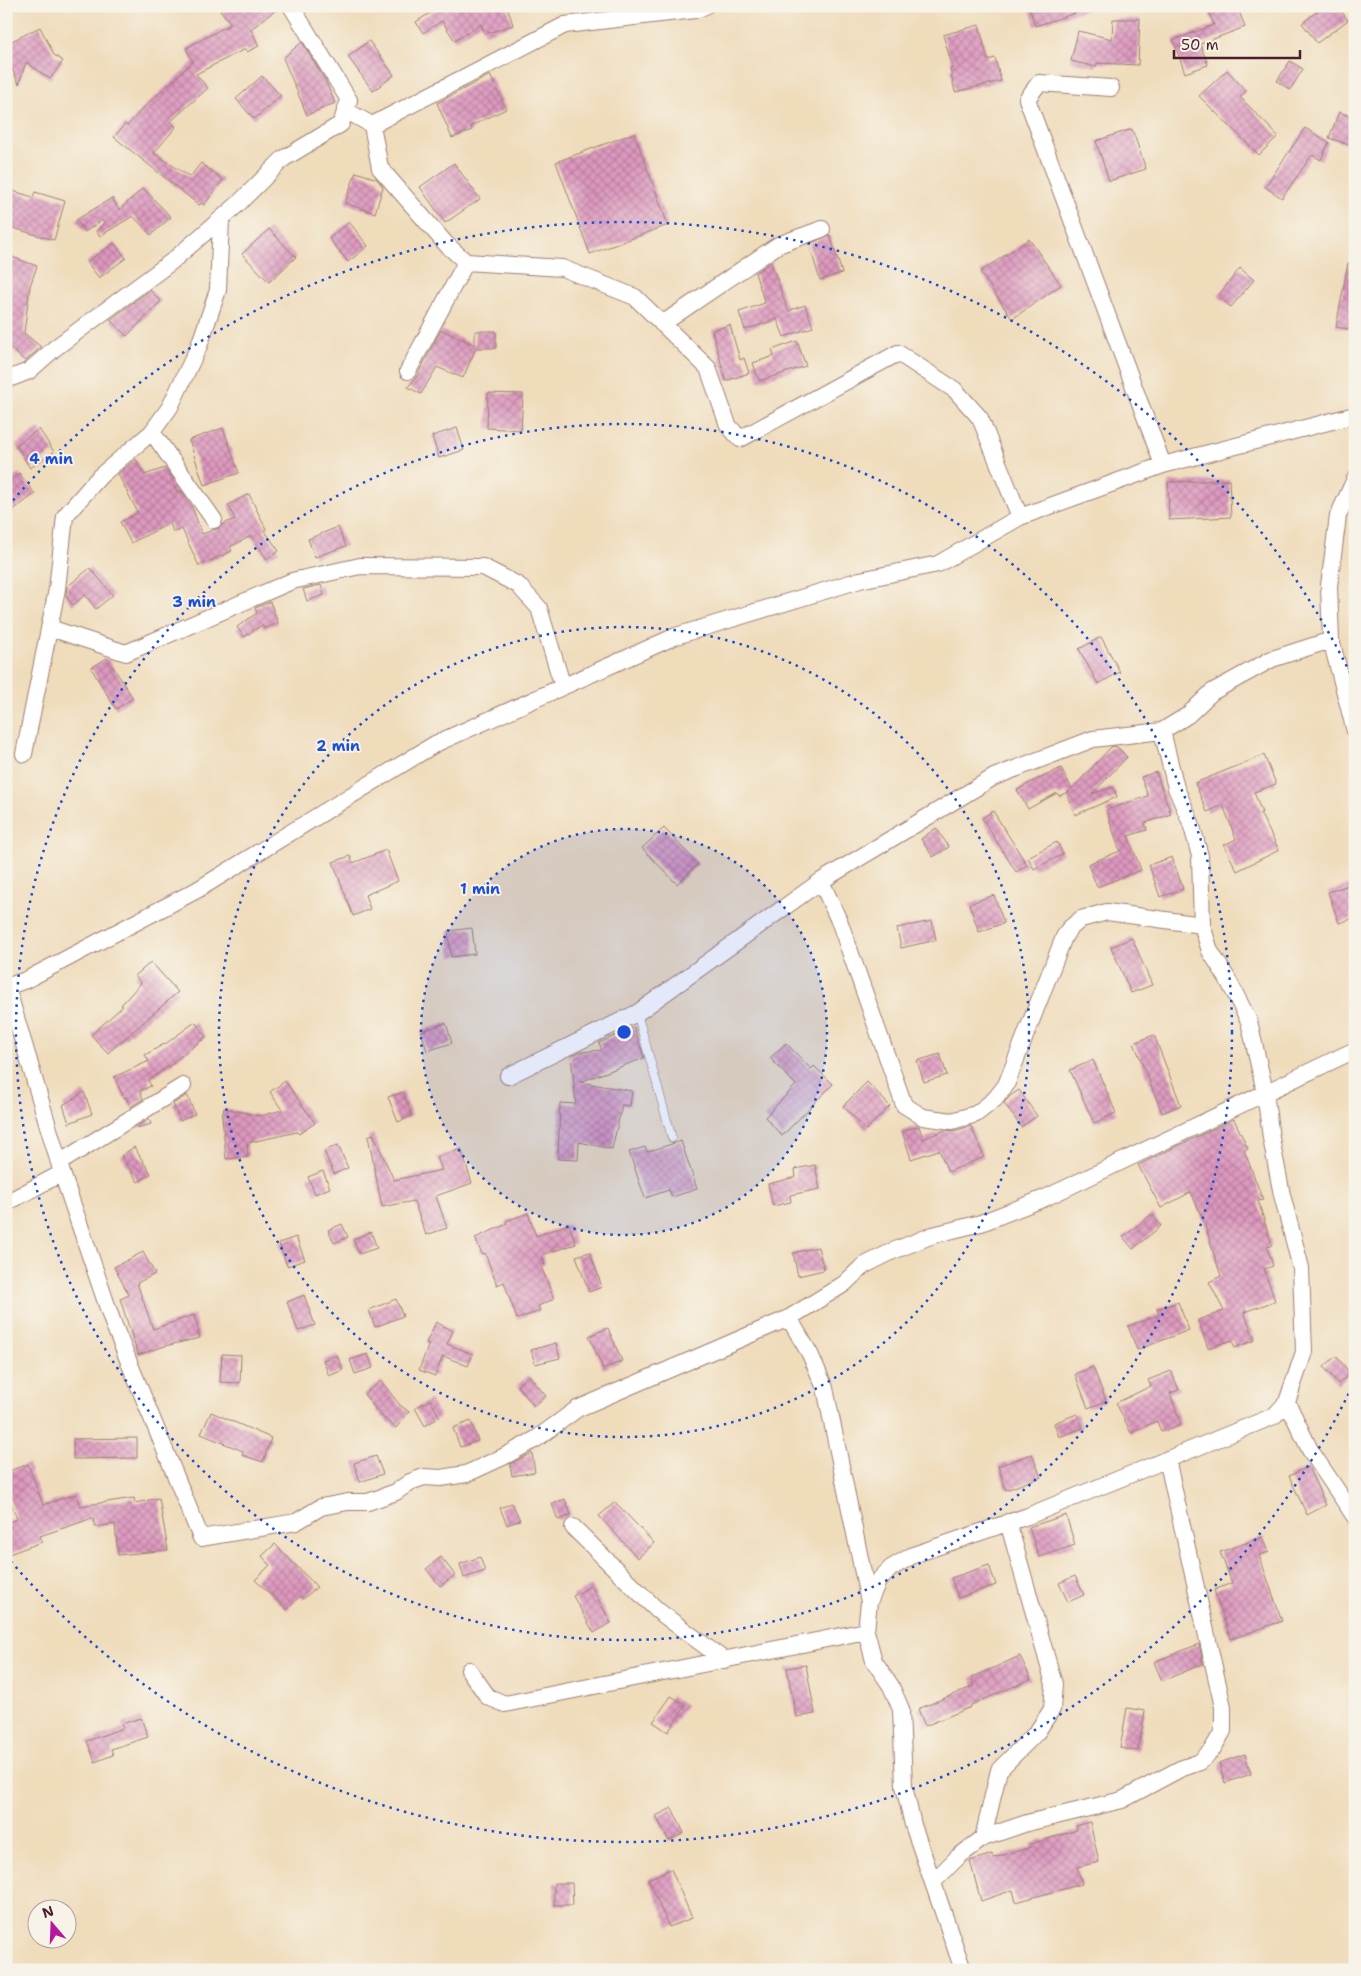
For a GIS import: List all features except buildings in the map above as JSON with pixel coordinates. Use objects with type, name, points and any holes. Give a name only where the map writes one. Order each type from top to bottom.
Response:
[{"type":"street","points":[[6,380],[29,371],[56,348],[172,262],[237,206],[282,159],[341,124],[349,100],[291,6]]},
{"type":"street","points":[[372,125],[566,25],[695,10],[705,6]]},
{"type":"street","points":[[1111,88],[1039,83],[1027,99],[1163,465]]},
{"type":"street","points":[[345,110],[372,125]]},
{"type":"street","points":[[372,125],[380,168],[446,244],[466,262],[562,268],[635,297],[708,368],[728,425],[740,439],[898,354],[955,390],[980,418],[1020,517]]},
{"type":"street","points":[[24,754],[58,590],[65,516],[100,476],[152,432],[170,407],[199,346],[218,290],[221,219]]},
{"type":"street","points":[[662,324],[778,245],[822,229]]},
{"type":"street","points":[[408,371],[466,262]]},
{"type":"street","points":[[1355,415],[1163,465],[1020,517],[938,564],[860,580],[676,636],[435,744],[197,890],[26,980],[7,987],[60,1168],[112,1323],[201,1538],[296,1522],[321,1507],[348,1502],[368,1502],[396,1492],[410,1482],[424,1477],[440,1478],[466,1474],[536,1439],[576,1410],[789,1318],[844,1284],[863,1266],[933,1235],[981,1223],[1045,1198],[1355,1050]]},
{"type":"street","points":[[152,432],[214,520]]},
{"type":"street","points":[[1355,479],[1338,516],[1329,586],[1331,640],[1355,731]]},
{"type":"street","points":[[50,628],[126,652],[292,581],[360,566],[483,567],[518,585],[539,608],[562,687]]},
{"type":"street","points":[[508,1076],[637,1013],[820,881],[994,778],[1093,739],[1162,731],[1188,716],[1212,692],[1272,659],[1331,640]]},
{"type":"street","points":[[869,1602],[878,1581],[891,1568],[914,1555],[1008,1522],[1274,1416],[1287,1402],[1304,1352],[1301,1268],[1282,1195],[1271,1138],[1265,1092],[1249,1021],[1210,950],[1202,925],[1200,856],[1191,822],[1176,788],[1162,731]]},
{"type":"street","points":[[820,881],[840,923],[904,1105],[923,1117],[952,1121],[976,1114],[995,1099],[1006,1085],[1064,937],[1069,929],[1080,920],[1107,912],[1202,925]]},
{"type":"street","points":[[6,1203],[183,1086]]},
{"type":"street","points":[[789,1318],[810,1354],[826,1388],[869,1602],[866,1632],[874,1661],[891,1686],[901,1709],[904,1786],[913,1825],[963,1970]]},
{"type":"street","points":[[1287,1402],[1310,1450],[1355,1517]]},
{"type":"street","points":[[933,1882],[958,1857],[983,1838],[1027,1823],[1122,1800],[1180,1769],[1200,1762],[1212,1750],[1223,1731],[1223,1707],[1168,1459]]},
{"type":"street","points":[[983,1838],[999,1770],[1037,1732],[1052,1709],[1054,1684],[1008,1522]]},
{"type":"street","points":[[573,1527],[657,1610],[724,1660]]},
{"type":"street","points":[[469,1670],[488,1697],[505,1704],[866,1632]]},
{"type":"lane","points":[[637,1013],[672,1138]]}]
